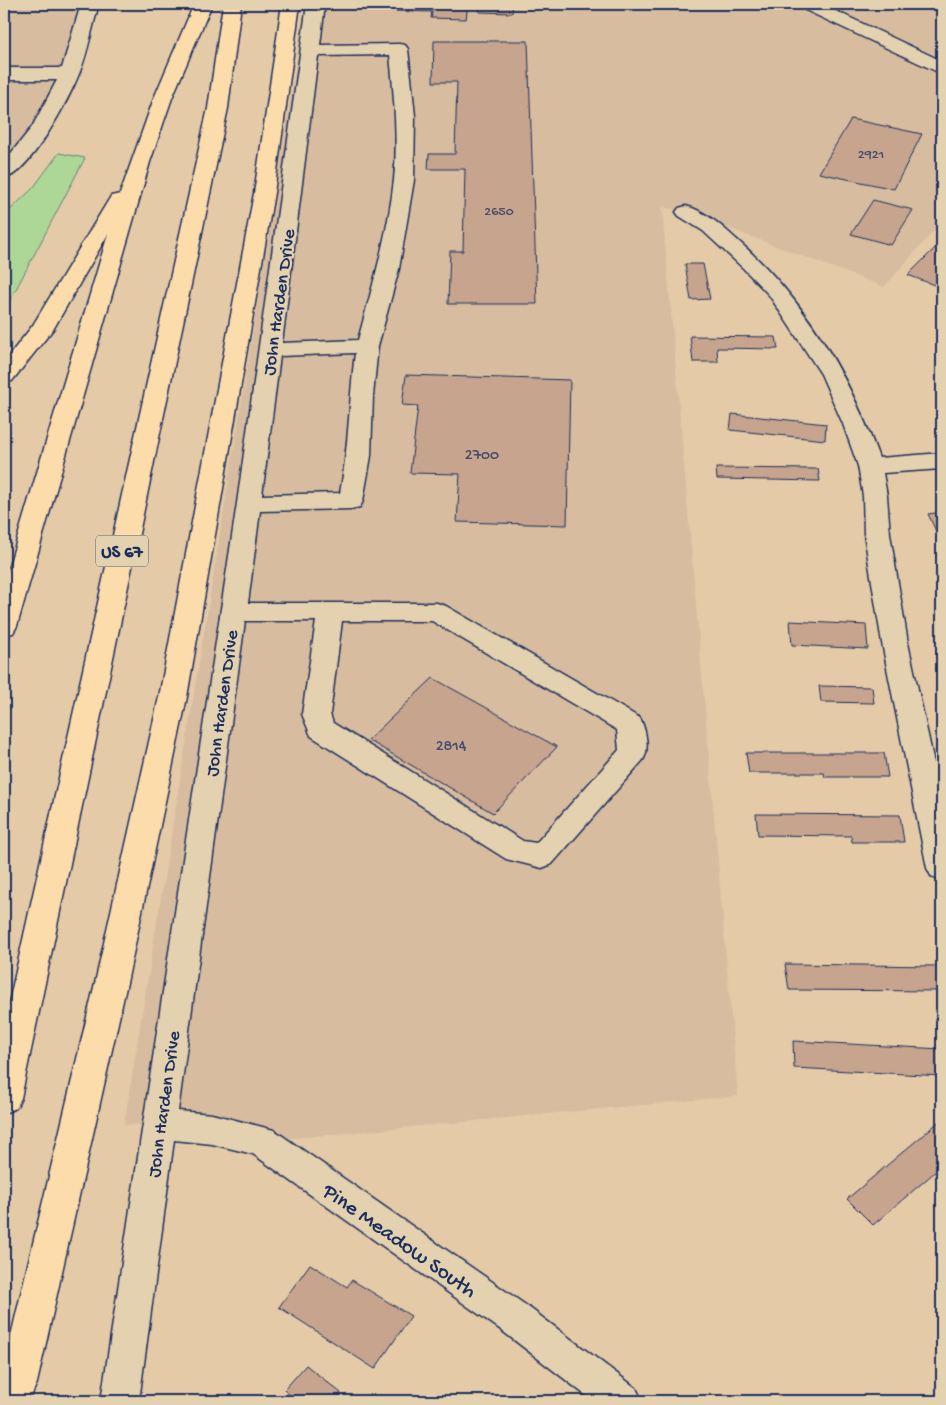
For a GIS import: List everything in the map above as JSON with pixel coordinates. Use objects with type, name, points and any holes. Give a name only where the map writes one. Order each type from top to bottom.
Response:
[{"type":"highway","points":[[4,626],[140,162],[163,98],[203,4]]},
{"type":"highway","name":"US 67","points":[[4,1098],[218,108],[232,4]]},
{"type":"highway","points":[[10,1401],[18,1383],[80,1119],[164,743],[207,519],[236,353],[284,65],[291,4]]},
{"type":"highway","points":[[4,376],[43,328],[140,162]]},
{"type":"street","points":[[4,172],[20,158],[50,115],[70,74],[90,4]]},
{"type":"street","name":"John Harden Drive","points":[[120,1401],[271,350],[316,4]]},
{"type":"street","points":[[807,4],[942,68]]},
{"type":"street","points":[[249,503],[350,501],[359,456],[361,396],[367,346],[388,269],[404,180],[405,116],[399,49],[311,51]]},
{"type":"street","points":[[4,74],[70,74]]},
{"type":"street","points":[[686,212],[710,227],[751,263],[777,291],[832,374],[855,424],[870,466],[875,496],[877,534],[895,643],[942,868]]},
{"type":"street","points":[[271,350],[367,346]]},
{"type":"street","points":[[870,466],[942,461]]},
{"type":"street","points":[[234,612],[330,612],[437,612],[630,725],[633,753],[542,856],[516,851],[321,729],[316,714],[330,612]]},
{"type":"street","name":"Pine Meadow South","points":[[159,1124],[212,1130],[262,1141],[514,1318],[623,1401]]},
{"type":"shaded area","points":[[4,4],[90,4],[70,74],[20,158],[4,173]]},
{"type":"shaded area","points":[[306,4],[942,4],[942,222],[884,287],[686,212],[662,207],[738,1096],[262,1141],[159,1124],[124,1125]]},
{"type":"green space","points":[[59,153],[85,158],[4,312],[4,216],[33,188]]},
{"type":"building","points":[[397,4],[468,4],[466,19],[431,18],[432,12],[395,11]]},
{"type":"building","points":[[480,4],[513,4],[512,13],[479,12]]},
{"type":"building","points":[[434,41],[528,41],[537,304],[448,304],[450,251],[463,251],[465,169],[428,169],[429,154],[455,154],[457,82],[433,82]]},
{"type":"building","points":[[851,119],[922,134],[894,189],[819,173]]},
{"type":"building","points":[[873,200],[913,210],[891,245],[851,234]]},
{"type":"building","points":[[942,241],[942,288],[908,275]]},
{"type":"building","points":[[685,264],[703,264],[710,299],[691,300]]},
{"type":"building","points":[[690,336],[776,337],[778,349],[717,348],[718,362],[693,362]]},
{"type":"building","points":[[406,375],[570,380],[567,525],[457,522],[460,474],[410,473],[418,406],[402,405]]},
{"type":"building","points":[[732,414],[826,424],[825,440],[730,430]]},
{"type":"building","points":[[716,468],[818,469],[820,481],[717,479]]},
{"type":"building","points":[[942,512],[942,544],[928,514]]},
{"type":"building","points":[[790,621],[866,625],[868,649],[792,645]]},
{"type":"building","points":[[433,678],[557,747],[493,813],[368,740]]},
{"type":"building","points":[[819,686],[872,687],[874,703],[821,702]]},
{"type":"building","points":[[746,753],[884,753],[888,777],[825,777],[824,773],[749,773]]},
{"type":"building","points":[[756,814],[900,815],[904,842],[852,842],[851,836],[758,835]]},
{"type":"building","points":[[785,964],[937,966],[942,991],[789,990]]},
{"type":"building","points":[[793,1041],[942,1049],[942,1076],[794,1068]]},
{"type":"building","points":[[942,1119],[942,1166],[873,1225],[847,1199]]},
{"type":"building","points":[[310,1264],[347,1287],[352,1280],[411,1316],[375,1369],[279,1307]]},
{"type":"building","points":[[306,1365],[341,1393],[334,1401],[297,1401],[284,1390]]}]
